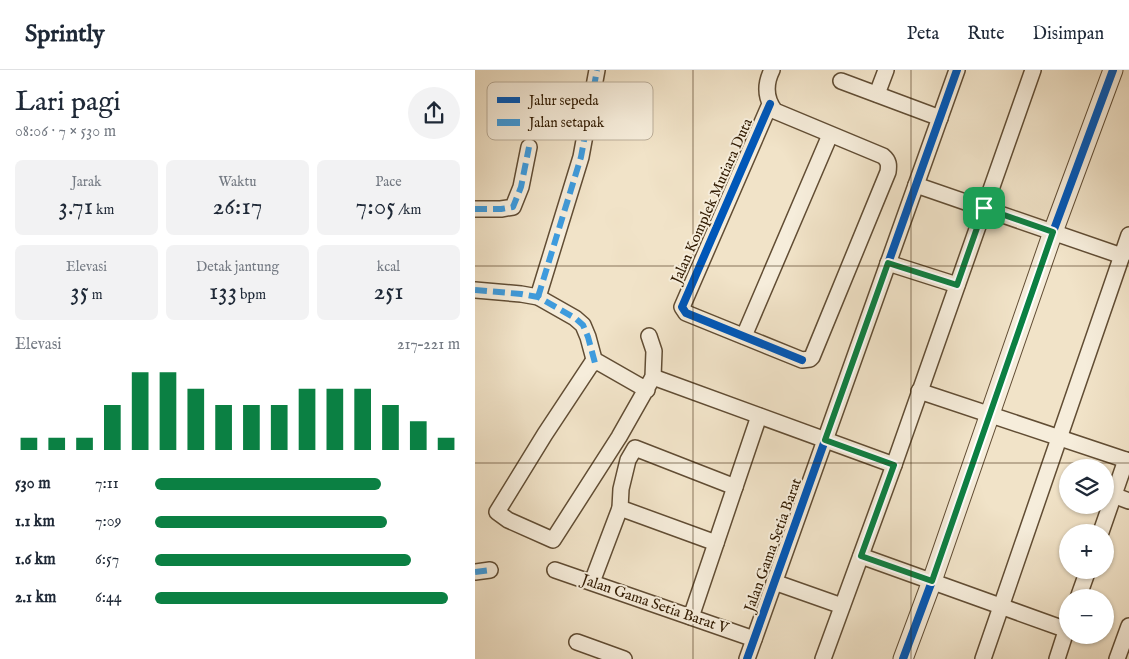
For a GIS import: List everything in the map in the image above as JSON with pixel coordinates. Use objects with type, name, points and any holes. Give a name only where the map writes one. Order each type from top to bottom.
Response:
[{"type":"street","name":"Jalan Komplek Mutiara Duta","points":[[768,96],[682,307],[686,313],[802,360],[810,359],[889,166],[883,156],[775,111],[768,96],[767,80],[772,70]]},
{"type":"street","points":[[877,94],[886,70]]},
{"type":"street","name":"Jalan Gama Setia Barat","points":[[747,659],[957,70]]},
{"type":"street","points":[[823,659],[894,465],[1033,70]]},
{"type":"street","points":[[903,659],[932,581],[1053,232],[1113,70]]},
{"type":"street","points":[[841,81],[940,118]]},
{"type":"street","points":[[744,336],[830,135]]},
{"type":"street","points":[[538,297],[581,157],[584,140]]},
{"type":"street","points":[[475,209],[513,207],[521,187],[529,148]]},
{"type":"street","points":[[916,185],[1122,256]]},
{"type":"street","points":[[983,659],[1129,235]]},
{"type":"street","points":[[888,263],[957,285]]},
{"type":"street","points":[[475,290],[538,297],[575,318],[583,325],[595,363]]},
{"type":"street","points":[[649,336],[653,351],[650,384],[553,540],[508,520],[497,512],[592,363],[598,362],[650,384],[759,416],[894,465]]},
{"type":"street","points":[[919,391],[1127,459],[1114,493]]},
{"type":"street","points":[[691,617],[759,416]]},
{"type":"street","points":[[592,582],[619,508],[621,489],[628,460],[635,448],[735,487]]},
{"type":"street","points":[[1114,496],[1129,501]]},
{"type":"street","points":[[619,508],[716,543]]},
{"type":"street","points":[[861,556],[1059,626]]},
{"type":"street","points":[[475,572],[490,570]]},
{"type":"street","name":"Jalan Gama Setia Barat V","points":[[555,570],[754,639]]},
{"type":"street","points":[[775,582],[842,606]]},
{"type":"street","points":[[1117,659],[1129,626]]},
{"type":"street","points":[[577,642],[624,659]]},
{"type":"street","points":[[1057,659],[1062,644]]},
{"type":"marked path","points":[[595,82],[597,70]]},
{"type":"marked path","points":[[538,297],[581,157],[584,140]]},
{"type":"marked path","points":[[475,209],[513,207],[521,187],[529,147]]},
{"type":"marked path","points":[[475,290],[538,297],[575,318],[583,325],[595,363]]},
{"type":"marked path","points":[[475,572],[490,570]]},
{"type":"cycle path","points":[[747,659],[957,70]]},
{"type":"cycle path","points":[[903,659],[932,581],[1053,232],[1113,70]]},
{"type":"cycle path","points":[[770,104],[682,307],[686,313],[802,360]]},
{"type":"route","points":[[984,208],[1053,232],[932,581],[861,556],[894,465],[825,440],[888,263],[957,285],[984,208]]}]
